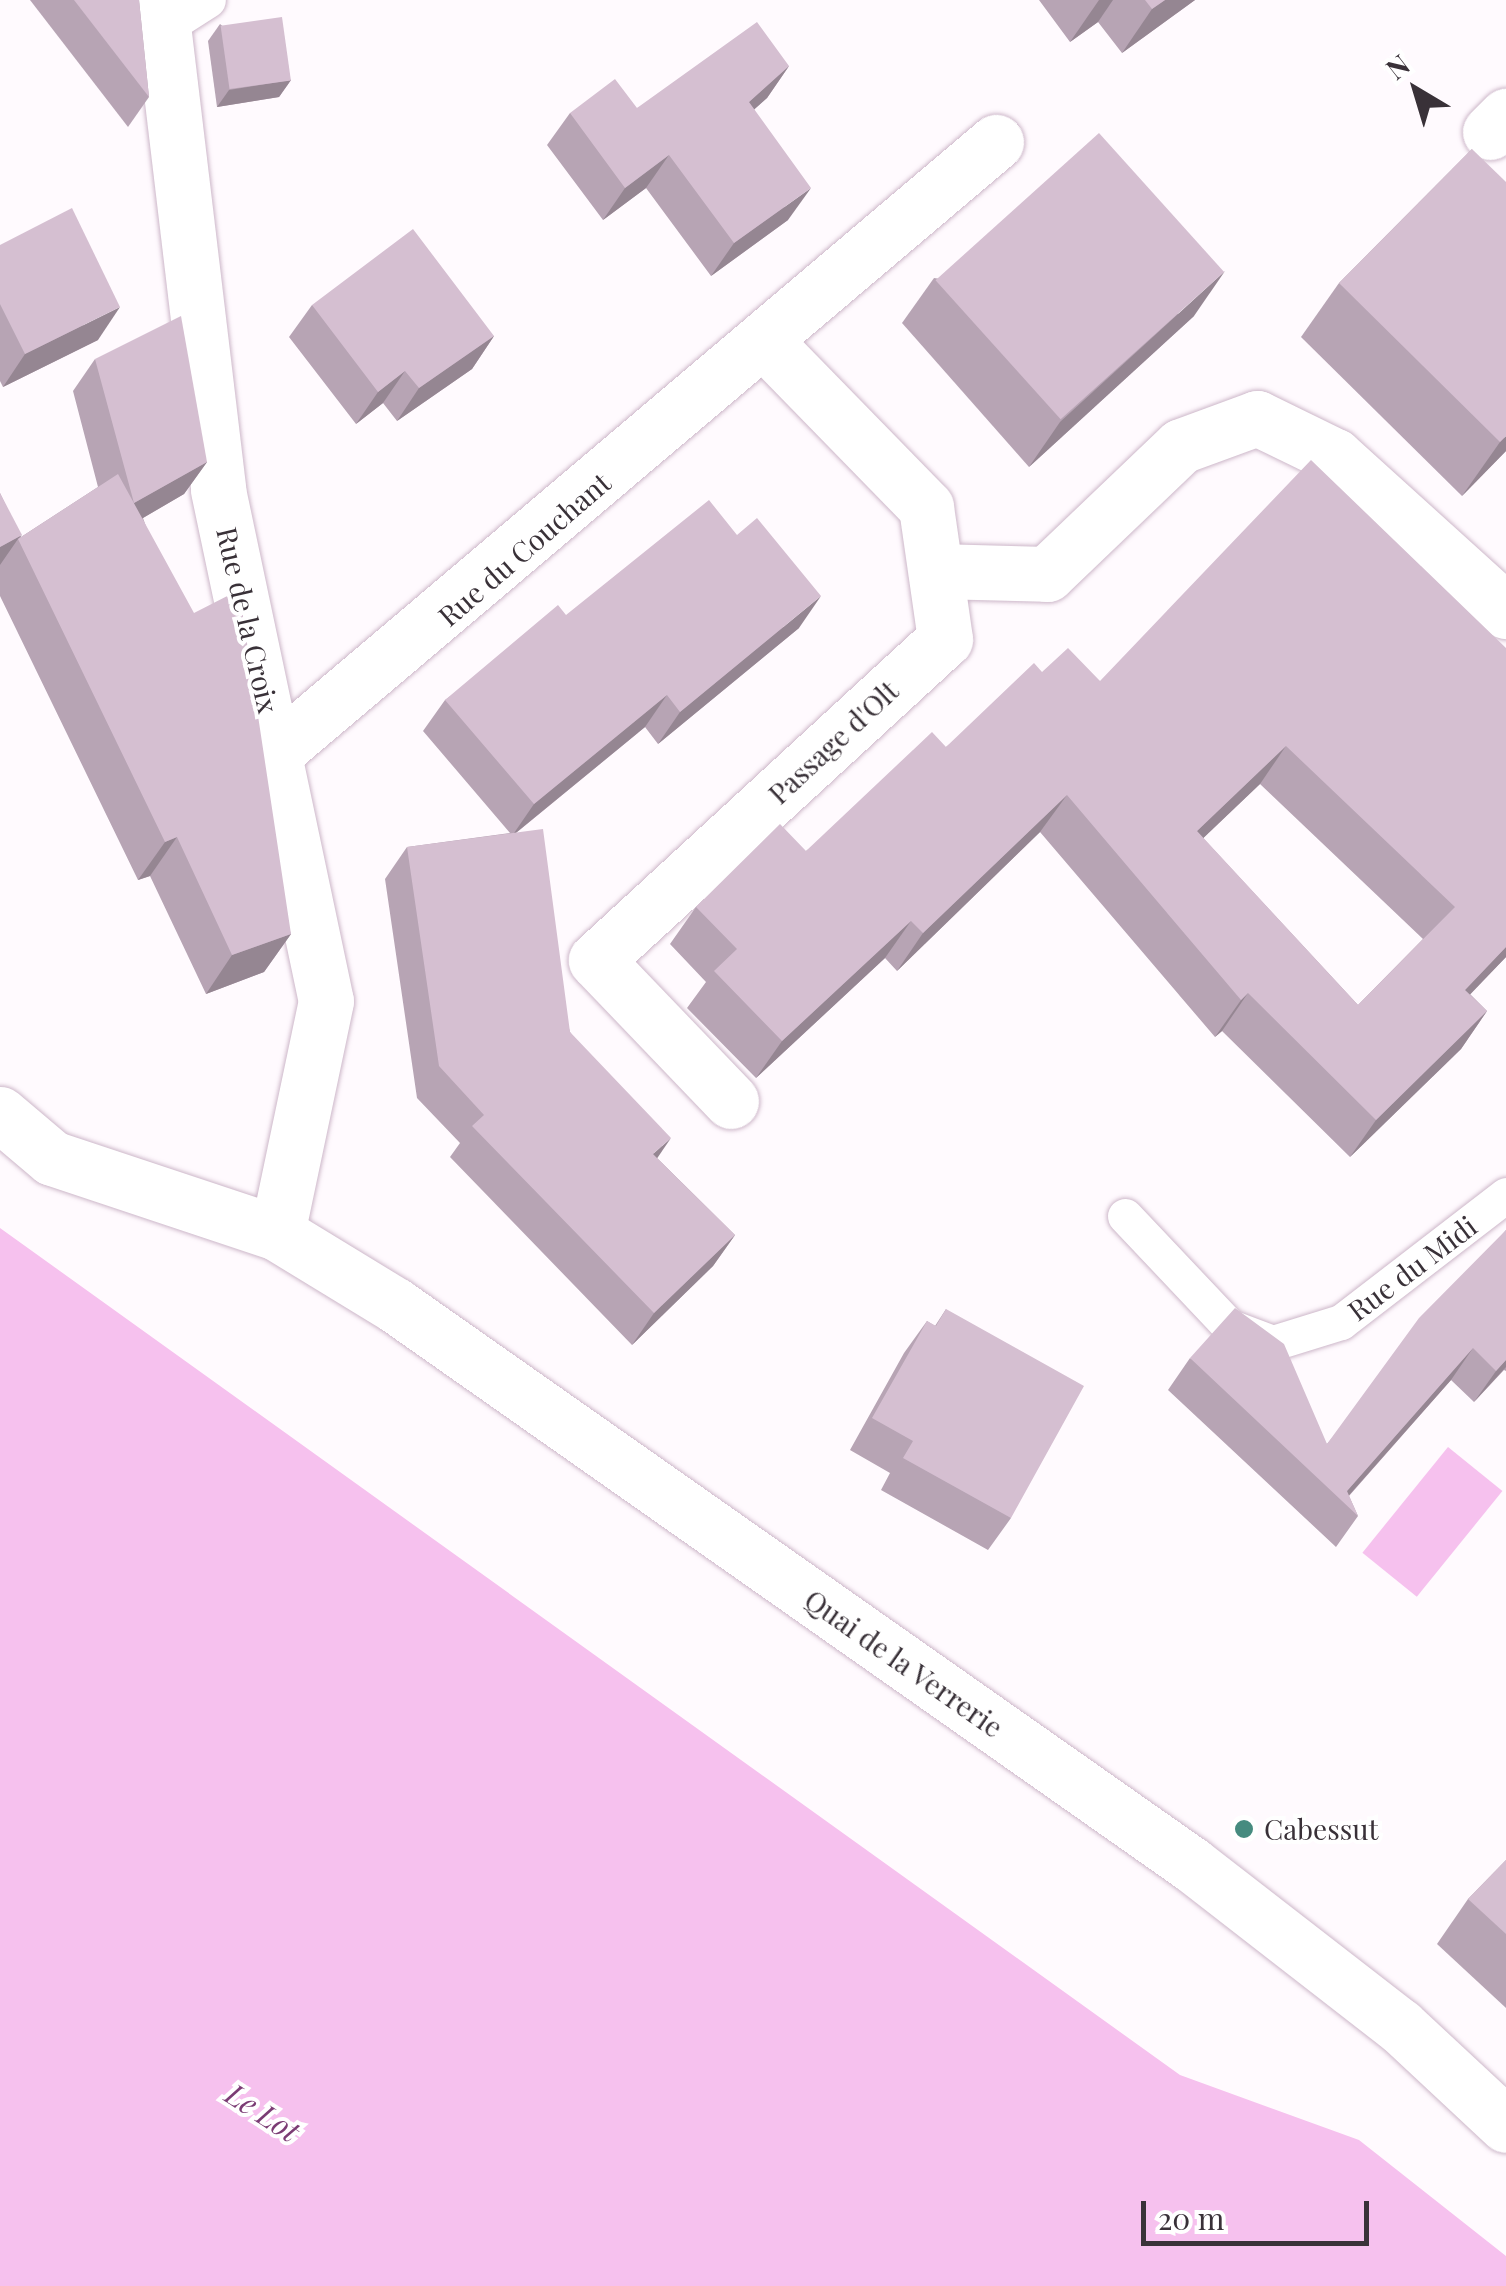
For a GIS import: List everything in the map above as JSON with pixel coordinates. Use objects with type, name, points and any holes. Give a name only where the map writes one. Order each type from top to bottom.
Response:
[{"type":"street","name":"Rue de la Croix","points":[[177,9],[218,490],[278,750],[326,1002],[277,1233]]},
{"type":"street","name":"Rue du Couchant","points":[[278,750],[765,342],[996,142]]},
{"type":"street","points":[[765,342],[926,507],[936,571],[1047,574],[1180,446],[1257,418],[1335,456],[1506,611]]},
{"type":"street","name":"Passage d'Olt","points":[[731,1100],[596,960],[945,640],[936,571]]},
{"type":"street","name":"Quai de la Verrerie","points":[[0,1114],[52,1158],[277,1233],[395,1305],[1191,1864],[1400,2026],[1506,2125]]},
{"type":"lane","name":"Rue du Midi","points":[[1125,1216],[1230,1327],[1273,1343],[1341,1322],[1506,1196]]},
{"type":"water","name":"Le Lot","points":[[0,1228],[1180,2075],[1359,2140],[1506,2256],[1506,2286],[0,2286]]},
{"type":"water","points":[[1448,1447],[1502,1491],[1417,1597],[1362,1553]]},
{"type":"building","points":[[74,0],[139,0],[149,97]]},
{"type":"building","points":[[1145,0],[1165,0],[1152,9]]},
{"type":"building","points":[[282,17],[291,80],[230,89],[221,26]]},
{"type":"building","points":[[757,22],[789,66],[749,102],[811,188],[734,243],[669,155],[625,188],[570,113],[615,79],[637,108]]},
{"type":"building","points":[[1099,133],[1224,272],[1061,419],[936,280]]},
{"type":"building","points":[[1472,149],[1506,182],[1506,436],[1500,442],[1339,283]]},
{"type":"building","points":[[72,208],[120,307],[25,354],[0,304],[0,245]]},
{"type":"building","points":[[413,229],[494,336],[419,388],[405,371],[378,392],[312,305]]},
{"type":"building","points":[[181,316],[207,462],[134,503],[95,359]]},
{"type":"building","points":[[1311,460],[1506,648],[1506,947],[1465,990],[1487,1011],[1376,1120],[1248,993],[1241,1000],[1067,795],[923,933],[911,921],[782,1041],[714,971],[737,949],[696,907],[780,824],[806,851],[932,732],[946,747],[1034,663],[1042,672],[1068,648],[1100,681]],"holes":[[[1286,746],[1455,907],[1358,1005],[1197,831]]]},
{"type":"building","points":[[118,474],[194,613],[239,590],[291,934],[232,955],[177,837],[165,842],[18,539]]},
{"type":"building","points":[[0,493],[22,535],[0,547]]},
{"type":"building","points":[[709,500],[737,535],[757,518],[821,596],[680,712],[667,695],[534,804],[445,700],[558,605],[566,615]]},
{"type":"building","points":[[543,829],[570,1032],[671,1138],[653,1154],[735,1235],[654,1313],[472,1126],[484,1115],[439,1066],[407,847]]},
{"type":"building","points":[[1506,1230],[1506,1360],[1496,1371],[1473,1348],[1347,1491],[1358,1516],[1190,1358],[1235,1308],[1284,1344],[1327,1444],[1419,1318]]},
{"type":"building","points":[[946,1309],[1084,1386],[1011,1518],[903,1458],[913,1441],[872,1418],[927,1321],[936,1326]]},
{"type":"building","points":[[1506,1860],[1506,1934],[1468,1899]]},
{"type":"place","name":"Cabessut","points":[[1244,1829]]}]
